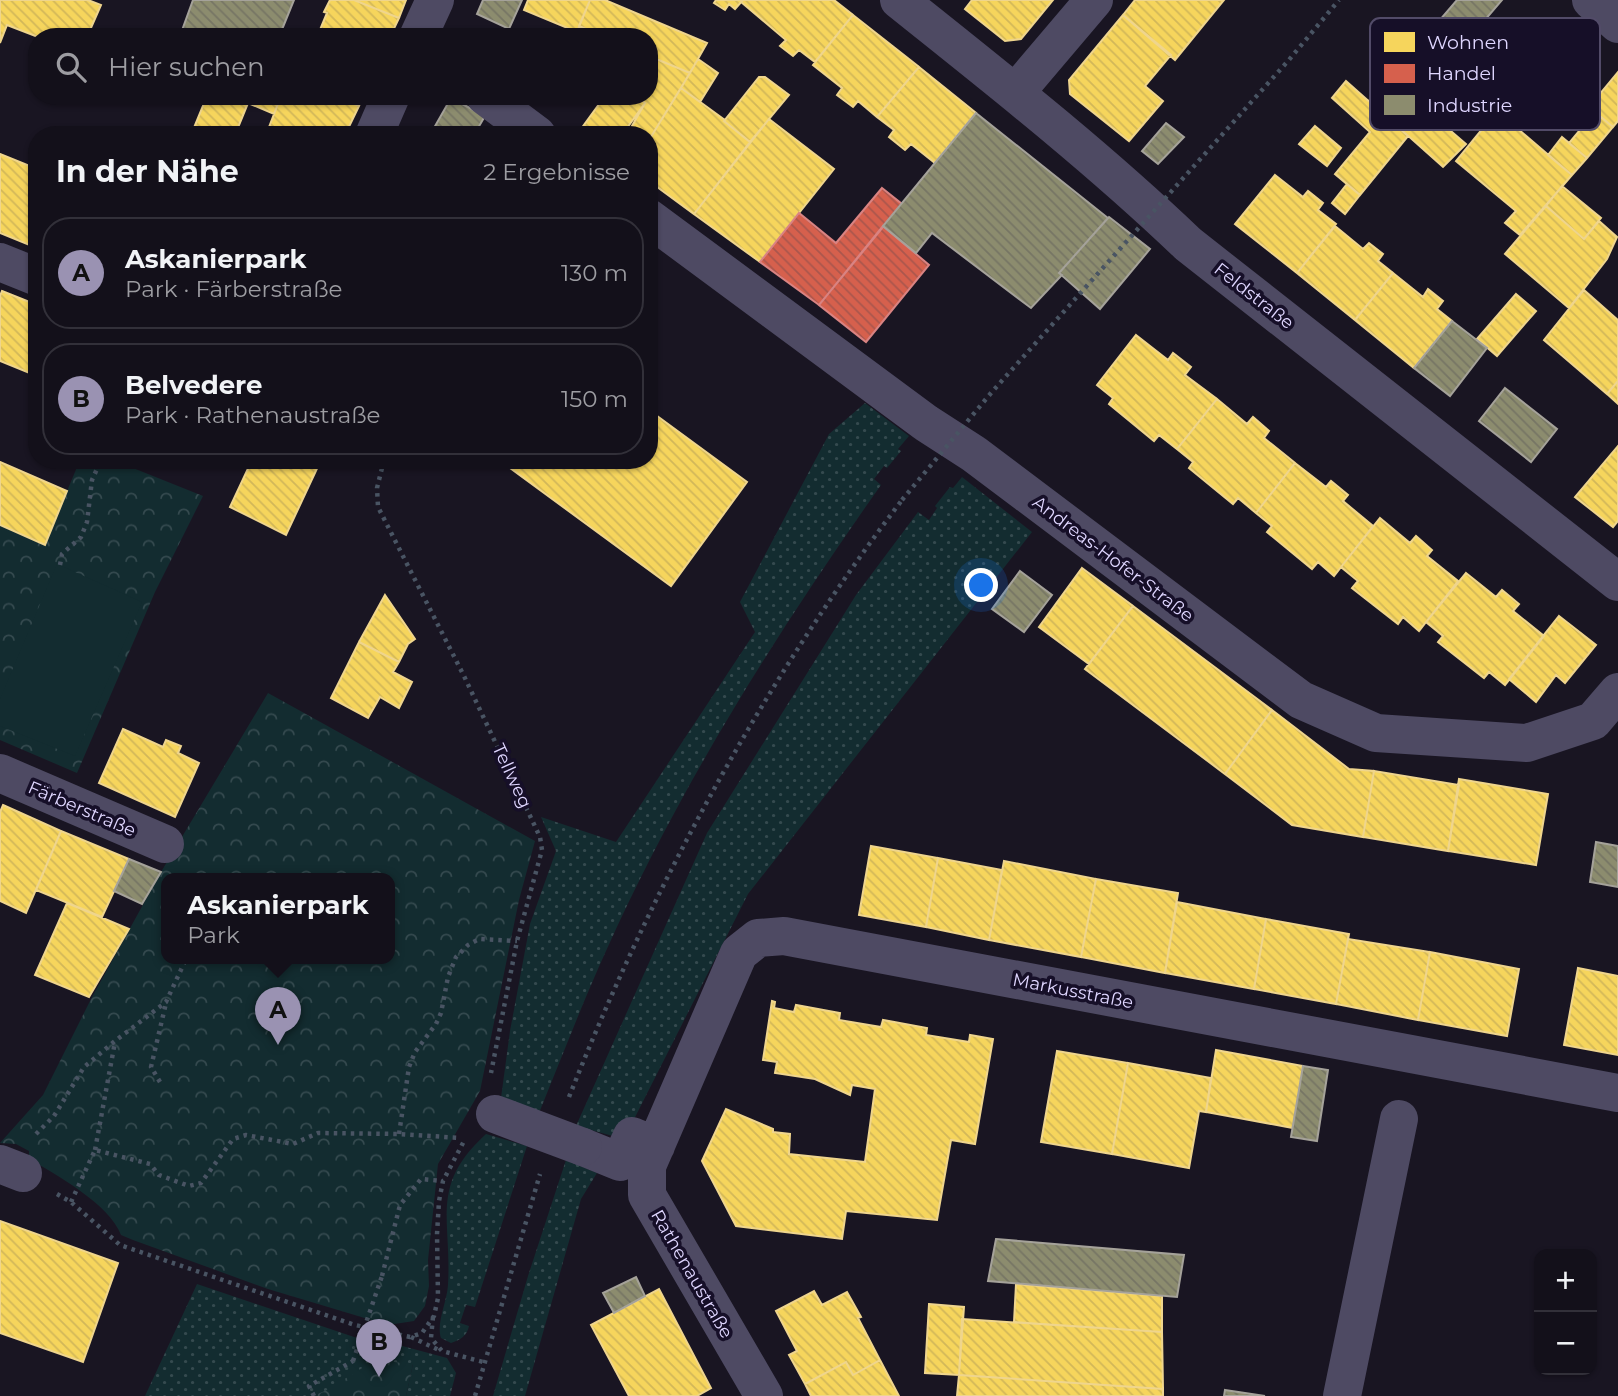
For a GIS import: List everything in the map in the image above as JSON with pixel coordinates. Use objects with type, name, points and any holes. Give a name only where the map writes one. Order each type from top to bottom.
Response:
[{"type":"street","points":[[422,28],[435,0]]},
{"type":"street","name":"Feldstraße","points":[[899,0],[1016,92],[1128,187],[1188,244],[1618,582]]},
{"type":"street","points":[[1016,92],[1094,0]]},
{"type":"street","points":[[1591,0],[1618,24]]},
{"type":"street","points":[[378,126],[387,105]]},
{"type":"street","points":[[497,105],[525,126]]},
{"type":"street","name":"Andreas-Hofer-Straße","points":[[658,225],[926,424],[974,454],[1301,700],[1377,733],[1527,743],[1593,721],[1618,692]]},
{"type":"street","points":[[0,262],[28,273]]},
{"type":"street","name":"Färberstraße","points":[[0,773],[165,844]]},
{"type":"street","name":"Markusstraße","points":[[656,1146],[739,953],[758,939],[784,936],[1618,1093]]},
{"type":"street","points":[[492,1100],[583,1147],[620,1162],[632,1136],[656,1146]]},
{"type":"street","points":[[1345,1396],[1399,1119]]},
{"type":"street","name":"Rathenaustraße","points":[[656,1146],[648,1166],[647,1195],[764,1396]]},
{"type":"path","points":[[581,1067],[623,971],[684,846],[743,737],[822,611],[867,546],[902,500],[1001,383],[1288,61],[1339,0]]},
{"type":"path","points":[[60,565],[62,554],[81,537],[87,522],[92,480],[97,469]]},
{"type":"path","name":"Tellweg","points":[[382,469],[377,488],[378,507],[464,676],[540,837],[542,850],[517,941],[492,1100]]},
{"type":"path","points":[[399,1134],[412,1059],[441,1013],[448,977],[456,957],[479,939],[517,941]]},
{"type":"path","points":[[160,1082],[151,1067],[166,1002],[184,964]]},
{"type":"path","points":[[166,1002],[84,1067],[54,1116],[22,1148],[11,1169],[71,1202],[120,1245],[355,1325],[410,1337],[442,1352],[483,1362]]},
{"type":"path","points":[[71,1202],[96,1150],[115,1041]]},
{"type":"path","points":[[96,1150],[150,1164],[159,1175],[189,1186],[201,1183],[233,1139],[246,1135],[293,1144],[318,1133],[399,1134],[466,1139],[443,1181],[437,1234],[438,1298],[431,1338],[442,1352]]},
{"type":"path","points":[[475,1396],[543,1163]]},
{"type":"path","points":[[313,1395],[309,1386],[353,1361],[383,1276],[400,1205],[421,1179],[443,1181]]},
{"type":"path","points":[[410,1337],[422,1333],[434,1316]]},
{"type":"green space","points":[[865,403],[909,436],[898,449],[901,451],[874,479],[881,485],[768,654],[698,770],[606,951],[539,1113],[501,1098],[510,1031],[530,924],[556,851],[541,817],[616,842],[755,632],[740,602],[829,434]]},
{"type":"green space","points":[[76,469],[136,469],[203,496],[155,592],[77,773],[0,740],[0,525],[45,544]]},
{"type":"green space","points":[[962,477],[1032,532],[748,894],[624,1139],[576,1126],[707,833],[856,595],[918,512],[929,520],[937,508],[935,506]]},
{"type":"green space","points":[[57,564],[142,602],[75,756],[0,726],[0,699]]},
{"type":"green space","points":[[268,693],[535,841],[519,900],[480,1091],[438,1164],[428,1260],[429,1286],[425,1306],[414,1321],[388,1325],[268,1289],[121,1235],[105,1212],[67,1182],[29,1159],[29,1151],[16,1144],[0,1143],[43,1095],[91,999],[161,872]]},
{"type":"green space","points":[[486,1134],[527,1146],[475,1307],[466,1305],[460,1323],[469,1326],[467,1332],[451,1343],[441,1338],[440,1332],[448,1285],[447,1204],[457,1170]]},
{"type":"green space","points":[[566,1160],[597,1173],[581,1199],[525,1396],[493,1396],[528,1276]]},
{"type":"green space","points":[[197,1284],[360,1339],[395,1344],[447,1358],[456,1373],[450,1396],[406,1396],[413,1364],[313,1396],[145,1396]]},
{"type":"green space","points":[[375,1360],[413,1364],[406,1396],[313,1396],[327,1390]]},
{"type":"building: Wohnen","points":[[0,0],[88,0],[101,5],[91,28],[28,28],[28,33],[7,25],[0,43]]},
{"type":"building: Wohnen","points":[[330,0],[354,0],[399,18],[394,28],[321,28],[327,13],[324,12]]},
{"type":"building: Wohnen","points":[[354,0],[406,0],[399,18]]},
{"type":"building: Wohnen","points":[[528,0],[590,0],[579,28],[567,28],[524,10]]},
{"type":"building: Wohnen","points":[[590,0],[605,0],[707,43],[690,73],[658,60],[658,28],[579,26]]},
{"type":"building: Wohnen","points":[[716,0],[743,0],[735,9],[729,4],[725,10],[714,3]]},
{"type":"building: Wohnen","points":[[834,0],[853,15],[815,62],[799,50],[793,56],[780,46],[786,40],[741,2]]},
{"type":"building: Wohnen","points":[[972,0],[1053,0],[1021,39],[1005,41],[965,9]]},
{"type":"building: Wohnen","points":[[1135,0],[1224,0],[1175,60],[1123,15]]},
{"type":"building: Wohnen","points":[[853,15],[919,67],[877,117],[858,101],[853,107],[837,95],[842,88],[813,65]]},
{"type":"building: Wohnen","points":[[1123,15],[1171,55],[1145,86],[1163,101],[1129,141],[1070,94],[1069,80]]},
{"type":"building: Wohnen","points":[[698,59],[718,73],[700,102],[681,88]]},
{"type":"building: Wohnen","points":[[658,60],[690,73],[658,126],[632,126],[644,105],[658,105]]},
{"type":"building: Wohnen","points":[[919,67],[976,113],[935,163],[911,144],[905,150],[889,137],[894,130],[877,117]]},
{"type":"building: Wohnen","points":[[1618,72],[1618,121],[1613,127],[1600,116],[1600,94]]},
{"type":"building: Wohnen","points":[[759,77],[765,77],[789,95],[750,142],[724,121]]},
{"type":"building: Wohnen","points":[[1346,81],[1370,102],[1370,130],[1401,130],[1408,136],[1360,195],[1335,174],[1370,132],[1332,98]]},
{"type":"building: Wohnen","points":[[681,88],[750,142],[694,214],[658,188],[658,126]]},
{"type":"building: Wohnen","points":[[203,105],[247,105],[239,126],[195,126]]},
{"type":"building: Wohnen","points":[[253,105],[278,105],[274,114]]},
{"type":"building: Wohnen","points":[[278,105],[359,106],[349,126],[269,126]]},
{"type":"building: Wohnen","points":[[598,105],[644,105],[628,126],[583,126]]},
{"type":"building: Wohnen","points":[[1600,116],[1613,127],[1587,158],[1569,143],[1580,130],[1600,130]]},
{"type":"building: Wohnen","points":[[769,119],[834,169],[760,262],[694,214]]},
{"type":"building: Wohnen","points":[[1315,126],[1341,148],[1327,166],[1299,144]]},
{"type":"building: Wohnen","points":[[1402,130],[1450,130],[1466,144],[1443,167]]},
{"type":"building: Wohnen","points":[[1481,130],[1519,130],[1572,175],[1520,235],[1505,223],[1516,211],[1456,161]]},
{"type":"building: Wohnen","points":[[1562,137],[1587,158],[1572,175],[1548,155]]},
{"type":"building: Wohnen","points":[[0,154],[28,165],[28,244],[0,233]]},
{"type":"building: Wohnen","points":[[1275,175],[1303,197],[1308,191],[1323,203],[1318,210],[1336,224],[1297,273],[1235,224]]},
{"type":"building: Wohnen","points":[[1347,184],[1360,195],[1345,214],[1332,203]]},
{"type":"building: Wohnen","points":[[1562,186],[1601,218],[1584,239],[1546,206]]},
{"type":"building: Wohnen","points":[[1546,206],[1584,239],[1599,221],[1617,237],[1607,259],[1569,308],[1505,254]]},
{"type":"building: Wohnen","points":[[1335,226],[1363,249],[1369,243],[1383,254],[1378,261],[1393,273],[1355,320],[1297,273]]},
{"type":"building: Wohnen","points":[[1393,273],[1423,297],[1428,289],[1443,301],[1437,309],[1452,321],[1414,368],[1355,320]]},
{"type":"building: Wohnen","points":[[1584,290],[1618,320],[1618,381],[1607,394],[1544,340]]},
{"type":"building: Wohnen","points":[[2,291],[28,301],[28,372],[0,361]]},
{"type":"building: Wohnen","points":[[1516,294],[1536,311],[1497,356],[1477,339]]},
{"type":"building: Wohnen","points":[[1136,335],[1168,360],[1173,353],[1191,367],[1185,375],[1217,399],[1177,449],[1159,435],[1154,441],[1109,404],[1113,398],[1097,385]]},
{"type":"building: Wohnen","points":[[1618,381],[1618,404],[1607,394]]},
{"type":"building: Wohnen","points":[[1217,399],[1247,424],[1253,417],[1269,431],[1264,438],[1295,463],[1256,513],[1238,498],[1233,504],[1189,468],[1193,462],[1177,449]]},
{"type":"building: Wohnen","points":[[658,417],[747,482],[671,586],[511,469],[658,469]]},
{"type":"building: Wohnen","points":[[1618,446],[1618,521],[1613,527],[1575,497]]},
{"type":"building: Wohnen","points":[[0,462],[67,491],[45,545],[0,525]]},
{"type":"building: Wohnen","points":[[1295,463],[1326,487],[1331,481],[1348,495],[1343,501],[1373,526],[1334,576],[1318,562],[1312,569],[1267,532],[1272,526],[1256,513]]},
{"type":"building: Wohnen","points":[[248,469],[317,469],[286,535],[230,507]]},
{"type":"building: Wohnen","points":[[1380,518],[1410,543],[1416,536],[1432,550],[1427,556],[1458,581],[1419,631],[1403,617],[1398,624],[1352,588],[1358,581],[1341,567]]},
{"type":"building: Wohnen","points":[[1082,568],[1133,606],[1089,664],[1039,627]]},
{"type":"building: Wohnen","points":[[1466,573],[1496,597],[1502,590],[1519,604],[1513,611],[1544,636],[1505,685],[1489,672],[1484,678],[1438,642],[1443,636],[1426,622]]},
{"type":"building: Wohnen","points":[[385,595],[415,639],[408,644],[399,662],[359,642]]},
{"type":"building: Wohnen","points":[[1133,606],[1272,710],[1225,774],[1085,669]]},
{"type":"building: Wohnen","points":[[1559,616],[1596,645],[1565,683],[1556,675],[1536,702],[1509,679]]},
{"type":"building: Wohnen","points":[[359,642],[399,662],[393,672],[412,682],[399,708],[380,697],[368,718],[331,698]]},
{"type":"building: Wohnen","points":[[1272,710],[1349,769],[1374,771],[1363,837],[1292,825],[1225,774]]},
{"type":"building: Wohnen","points":[[123,729],[163,747],[166,740],[181,746],[178,753],[199,763],[175,817],[99,783]]},
{"type":"building: Wohnen","points":[[1374,771],[1459,785],[1448,851],[1363,837]]},
{"type":"building: Wohnen","points":[[1459,779],[1548,794],[1536,865],[1448,851]]},
{"type":"building: Wohnen","points":[[3,805],[61,831],[26,913],[0,901],[0,812]]},
{"type":"building: Wohnen","points":[[61,831],[129,859],[102,917],[36,890]]},
{"type":"building: Wohnen","points":[[871,846],[938,858],[926,927],[859,915]]},
{"type":"building: Wohnen","points":[[938,858],[1002,870],[989,940],[926,927]]},
{"type":"building: Wohnen","points":[[1004,861],[1096,879],[1081,957],[989,940]]},
{"type":"building: Wohnen","points":[[1096,879],[1178,893],[1165,973],[1081,957]]},
{"type":"building: Wohnen","points":[[1177,902],[1266,919],[1254,989],[1165,973]]},
{"type":"building: Wohnen","points":[[67,903],[129,929],[89,997],[35,975]]},
{"type":"building: Wohnen","points":[[1266,919],[1349,934],[1336,1004],[1254,989]]},
{"type":"building: Wohnen","points":[[1348,939],[1430,952],[1418,1020],[1336,1004]]},
{"type":"building: Wohnen","points":[[1430,952],[1519,969],[1507,1036],[1418,1020]]},
{"type":"building: Wohnen","points":[[1578,968],[1618,976],[1618,1055],[1564,1045]]},
{"type":"building: Wohnen","points":[[772,1001],[775,1002],[774,1008],[794,1012],[796,1005],[840,1013],[839,1020],[881,1027],[883,1020],[927,1028],[926,1035],[969,1042],[970,1035],[993,1039],[975,1144],[951,1140],[937,1220],[846,1211],[842,1239],[736,1226],[702,1161],[726,1109],[773,1129],[773,1132],[790,1134],[789,1154],[865,1162],[875,1089],[852,1085],[850,1095],[815,1079],[775,1073],[777,1062],[763,1060]]},
{"type":"building: Wohnen","points":[[1216,1050],[1303,1066],[1293,1128],[1206,1112]]},
{"type":"building: Wohnen","points":[[1057,1051],[1128,1063],[1112,1154],[1041,1142]]},
{"type":"building: Wohnen","points":[[1128,1063],[1211,1078],[1206,1112],[1199,1111],[1189,1168],[1112,1154]]},
{"type":"building: Wohnen","points":[[0,1221],[118,1263],[83,1362],[0,1333]]},
{"type":"building: Wohnen","points":[[1016,1284],[1162,1296],[1162,1332],[1014,1322]]},
{"type":"building: Wohnen","points":[[659,1289],[711,1388],[697,1396],[629,1396],[591,1325]]},
{"type":"building: Wohnen","points":[[814,1291],[822,1305],[847,1292],[880,1360],[853,1375],[846,1362],[805,1384],[789,1355],[797,1351],[776,1311]]},
{"type":"building: Wohnen","points":[[929,1304],[964,1307],[959,1375],[925,1373]]},
{"type":"building: Wohnen","points":[[962,1319],[1162,1332],[1163,1389],[959,1375]]},
{"type":"building: Wohnen","points":[[880,1360],[899,1396],[811,1396],[805,1384],[846,1362],[853,1375]]},
{"type":"building: Wohnen","points":[[959,1375],[1163,1389],[1163,1396],[957,1396]]},
{"type":"building: Handel","points":[[882,188],[902,204],[819,305],[760,262],[799,213],[836,243]]},
{"type":"building: Handel","points":[[883,226],[929,265],[866,342],[819,305]]},
{"type":"building: Industrie","points":[[193,0],[294,0],[283,28],[183,28]]},
{"type":"building: Industrie","points":[[483,0],[522,0],[509,28],[477,14]]},
{"type":"building: Industrie","points":[[1457,0],[1502,0],[1487,18],[1442,18]]},
{"type":"building: Industrie","points":[[447,105],[464,105],[485,116],[479,126],[435,126]]},
{"type":"building: Industrie","points":[[976,113],[1108,218],[1059,273],[1062,275],[1031,308],[932,233],[916,253],[883,226]]},
{"type":"building: Industrie","points":[[1166,123],[1184,137],[1158,164],[1142,151]]},
{"type":"building: Industrie","points":[[1109,217],[1150,249],[1100,309],[1059,273]]},
{"type":"building: Industrie","points":[[1452,321],[1487,348],[1450,396],[1414,368]]},
{"type":"building: Industrie","points":[[1505,388],[1557,429],[1531,462],[1479,421]]},
{"type":"building: Industrie","points":[[1020,571],[1052,595],[1024,632],[992,609]]},
{"type":"building: Industrie","points":[[1596,842],[1618,846],[1618,887],[1590,882]]},
{"type":"building: Industrie","points":[[129,859],[161,872],[142,904],[114,891]]},
{"type":"building: Industrie","points":[[1303,1066],[1328,1070],[1317,1141],[1291,1137]]},
{"type":"building: Industrie","points":[[996,1239],[1184,1255],[1177,1297],[988,1281]]},
{"type":"building: Industrie","points":[[636,1277],[645,1296],[614,1313],[603,1293]]},
{"type":"building: Industrie","points":[[1225,1390],[1265,1396],[1224,1396]]},
{"type":"place","name":"Askanierpark","points":[[278,1045]]},
{"type":"place","name":"Belvedere","points":[[379,1377]]}]
